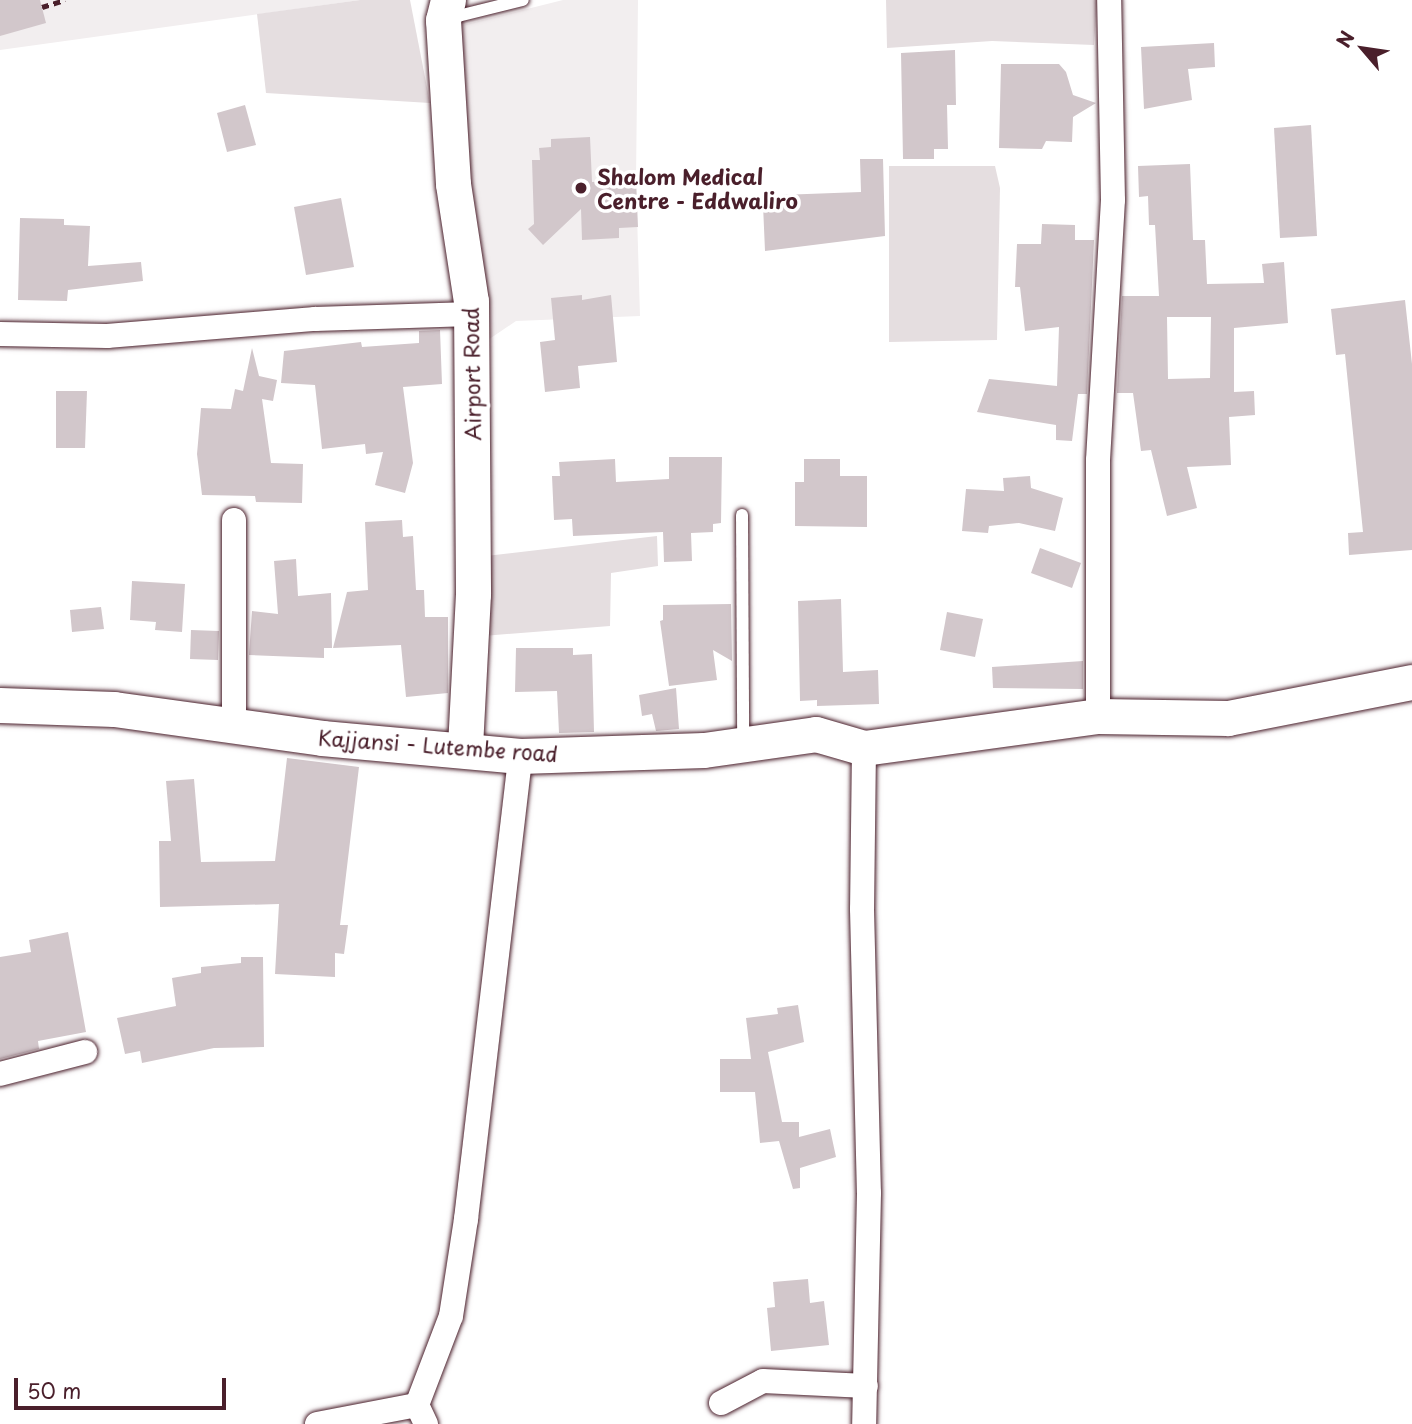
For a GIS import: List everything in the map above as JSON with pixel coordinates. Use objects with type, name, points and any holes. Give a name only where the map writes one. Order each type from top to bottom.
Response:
[{"type":"street","points":[[1098,716],[1098,460],[1113,200],[1109,0]]},
{"type":"street","name":"Airport Road","points":[[445,10],[453,184],[471,314],[473,594],[465,749]]},
{"type":"street","points":[[0,334],[107,336],[315,319],[471,314]]},
{"type":"street","points":[[233,520],[234,726]]},
{"type":"street","name":"Kajjansi - Lutembe road","points":[[0,705],[114,709],[234,726],[520,756],[704,750],[816,734],[863,748],[1098,716],[1228,718],[1412,682]]},
{"type":"street","points":[[863,748],[862,909],[869,1179],[864,1424]]},
{"type":"street","points":[[317,1424],[421,1415],[451,1316],[520,756]]},
{"type":"street","points":[[0,1074],[85,1052]]},
{"type":"street","points":[[721,1403],[763,1381],[866,1387]]},
{"type":"lane","points":[[445,10],[523,0]]},
{"type":"lane","points":[[742,514],[743,744]]},
{"type":"path","points":[[42,7],[65,0]]},
{"type":"shaded area","points":[[0,0],[360,0],[0,50]]},
{"type":"shaded area","points":[[360,0],[410,0],[430,103],[266,93],[257,14]]},
{"type":"shaded area","points":[[563,0],[638,0],[636,180],[640,316],[516,321],[482,344],[451,28]]},
{"type":"shaded area","points":[[886,0],[1097,0],[1094,45],[992,41],[887,48]]},
{"type":"shaded area","points":[[889,166],[995,166],[1000,188],[997,340],[889,342]]},
{"type":"shaded area","points":[[657,536],[658,566],[611,573],[610,626],[483,636],[486,556]]},
{"type":"building","points":[[0,0],[40,0],[46,23],[0,36]]},
{"type":"building","points":[[1214,43],[1215,67],[1188,69],[1192,100],[1144,109],[1141,47]]},
{"type":"building","points":[[955,50],[956,105],[947,105],[948,149],[934,149],[934,159],[903,159],[901,53]]},
{"type":"building","points":[[1001,64],[1059,64],[1066,72],[1073,95],[1096,103],[1073,117],[1072,142],[1046,141],[1042,149],[999,148]]},
{"type":"building","points":[[245,105],[256,145],[227,152],[217,113]]},
{"type":"building","points":[[1311,125],[1317,236],[1280,238],[1274,128]]},
{"type":"building","points":[[590,137],[592,182],[636,180],[638,227],[619,228],[619,238],[582,240],[581,209],[543,245],[528,229],[534,224],[532,160],[540,160],[539,148],[551,147],[551,139]]},
{"type":"building","points":[[860,159],[883,159],[885,236],[765,251],[763,205],[781,205],[780,195],[861,192]]},
{"type":"building","points":[[1190,164],[1193,240],[1205,240],[1207,284],[1264,283],[1262,264],[1284,262],[1288,323],[1234,328],[1234,392],[1254,391],[1255,415],[1229,417],[1231,465],[1187,467],[1197,508],[1167,516],[1151,450],[1141,451],[1133,393],[1117,393],[1122,296],[1159,296],[1155,225],[1149,225],[1148,196],[1139,197],[1138,166]],"holes":[[[1167,317],[1211,317],[1210,378],[1168,379]]]},
{"type":"building","points":[[341,198],[354,267],[306,275],[294,207]]},
{"type":"building","points":[[20,218],[64,219],[64,225],[90,226],[88,266],[141,262],[143,281],[68,290],[67,301],[18,300]]},
{"type":"building","points":[[1042,224],[1075,225],[1075,240],[1094,240],[1087,394],[1078,394],[1072,441],[1056,440],[1056,425],[977,412],[989,379],[1057,386],[1059,327],[1025,331],[1020,287],[1015,287],[1017,244],[1041,244]]},
{"type":"building","points":[[582,295],[582,300],[611,295],[617,362],[578,366],[580,388],[545,392],[540,342],[555,340],[551,298]]},
{"type":"building","points":[[1405,300],[1412,364],[1412,550],[1349,555],[1348,533],[1363,532],[1345,354],[1336,355],[1331,309]]},
{"type":"building","points":[[440,330],[442,384],[403,387],[413,463],[405,493],[375,485],[383,452],[366,454],[365,444],[322,449],[315,385],[281,383],[284,351],[361,342],[362,347],[419,343],[419,331]]},
{"type":"building","points":[[252,348],[259,376],[277,380],[273,401],[262,399],[271,463],[303,464],[302,503],[256,502],[255,496],[202,495],[197,454],[201,408],[231,409],[235,389],[243,391]]},
{"type":"building","points":[[56,391],[87,391],[85,448],[56,448]]},
{"type":"building","points":[[669,457],[722,457],[721,523],[713,524],[713,532],[691,533],[692,561],[664,562],[663,532],[573,536],[572,519],[554,520],[552,476],[560,476],[559,462],[615,459],[616,482],[669,479]]},
{"type":"building","points":[[804,459],[840,459],[840,476],[867,476],[867,527],[795,526],[795,482],[804,482]]},
{"type":"building","points":[[1030,476],[1031,488],[1063,498],[1055,531],[1019,523],[989,526],[988,533],[962,531],[966,489],[1004,491],[1003,478]]},
{"type":"building","points":[[402,520],[403,537],[413,536],[416,590],[424,590],[425,617],[448,617],[448,693],[406,697],[401,645],[333,648],[347,592],[368,590],[365,522]]},
{"type":"building","points":[[1040,548],[1081,563],[1072,588],[1031,573]]},
{"type":"building","points":[[296,559],[298,596],[331,593],[332,648],[324,648],[324,658],[249,655],[252,611],[278,614],[274,561]]},
{"type":"building","points":[[132,581],[185,584],[182,632],[155,630],[156,622],[130,620]]},
{"type":"building","points":[[841,599],[843,672],[878,670],[879,704],[817,706],[817,700],[800,701],[798,601]]},
{"type":"building","points":[[731,604],[732,661],[713,650],[717,680],[669,686],[660,621],[663,620],[663,605]]},
{"type":"building","points":[[101,607],[104,629],[72,632],[70,610]]},
{"type":"building","points":[[947,612],[983,619],[975,657],[940,650]]},
{"type":"building","points":[[191,630],[219,631],[218,660],[190,659]]},
{"type":"building","points":[[516,648],[573,648],[573,655],[592,654],[594,732],[559,733],[557,691],[515,692]]},
{"type":"building","points":[[1083,661],[1083,689],[993,688],[992,667]]},
{"type":"building","points":[[676,688],[679,729],[656,731],[652,714],[642,716],[639,695]]},
{"type":"building","points":[[287,758],[359,767],[340,925],[348,925],[344,954],[335,953],[335,977],[275,974],[279,904],[160,907],[159,841],[171,841],[166,781],[194,779],[201,862],[275,861]]},
{"type":"building","points":[[68,932],[86,1032],[38,1041],[39,1049],[0,1059],[0,957],[31,952],[29,940]]},
{"type":"building","points":[[241,957],[263,957],[264,1047],[214,1048],[142,1063],[140,1051],[125,1054],[117,1018],[176,1006],[172,978],[201,973],[201,967],[241,963]]},
{"type":"building","points":[[798,1005],[804,1042],[768,1052],[782,1122],[799,1122],[799,1137],[830,1129],[836,1157],[800,1168],[800,1188],[793,1189],[779,1141],[760,1143],[755,1092],[720,1092],[720,1059],[751,1059],[746,1018],[778,1014],[777,1008]]},
{"type":"building","points":[[808,1279],[810,1303],[824,1301],[829,1345],[771,1351],[767,1308],[775,1307],[773,1282]]},
{"type":"place","name":"Shalom Medical Centre - Eddwaliro","points":[[581,188]]}]
